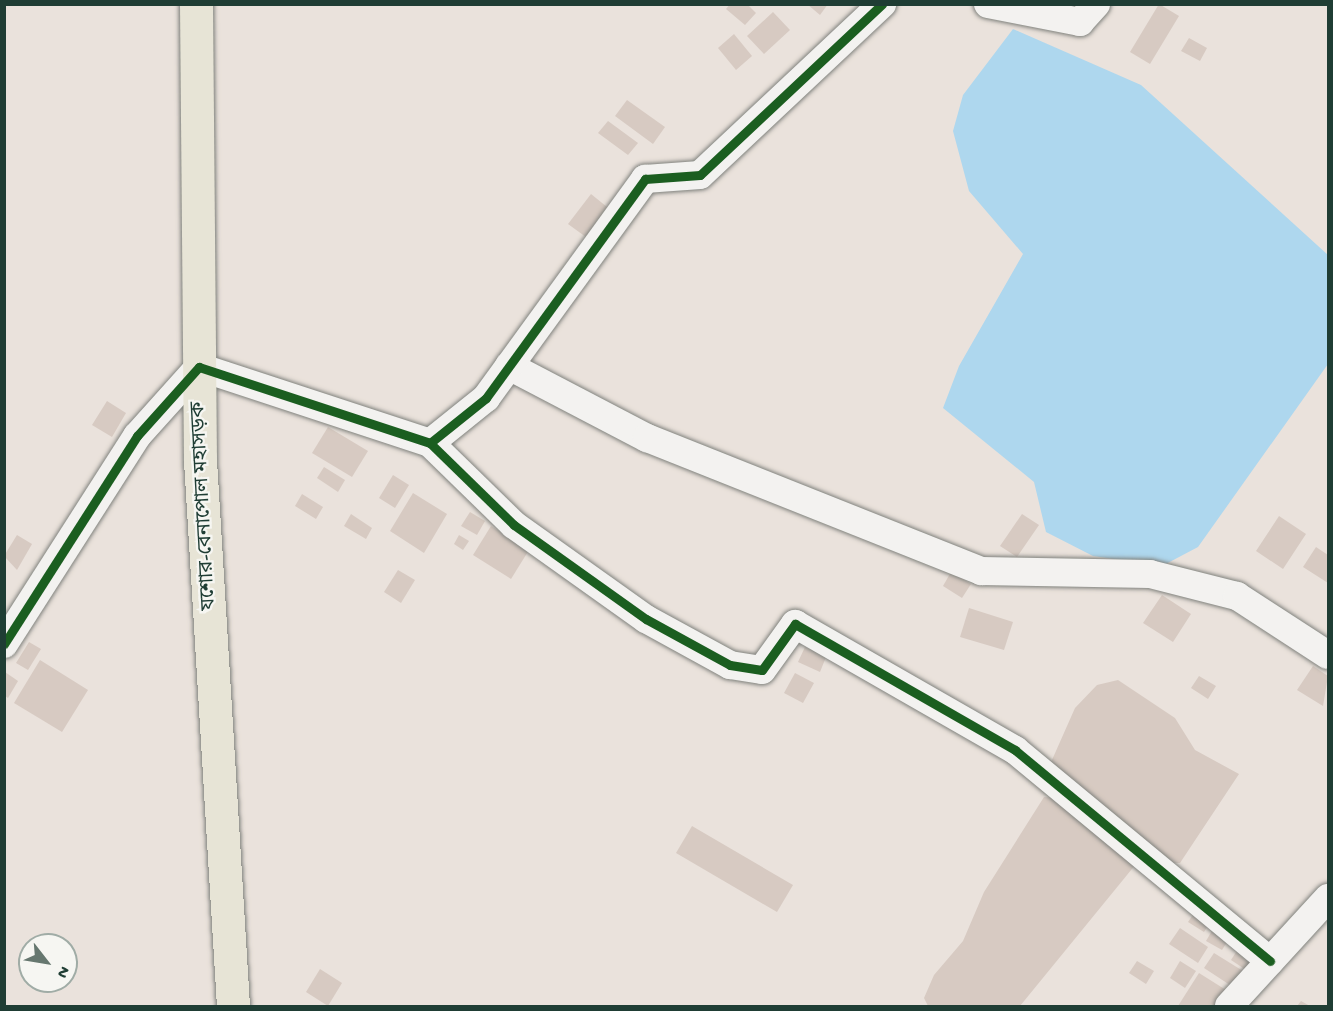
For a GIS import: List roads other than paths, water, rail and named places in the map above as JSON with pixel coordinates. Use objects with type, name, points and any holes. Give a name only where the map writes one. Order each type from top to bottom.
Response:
[{"type":"highway","name":"যশোর-বেনাপোল মহাসড়ক","points":[[196,4],[199,367],[233,1006]]},
{"type":"street","points":[[430,443],[486,398],[645,179],[700,175],[882,4]]},
{"type":"street","points":[[988,4],[1080,22],[1096,4]]},
{"type":"street","points":[[509,366],[647,438],[981,571],[1150,574],[1237,596],[1329,655]]},
{"type":"street","points":[[4,644],[137,436],[199,367],[430,443],[514,525],[646,620],[730,665],[762,670],[795,624],[1015,750],[1270,961]]},
{"type":"street","points":[[1229,1006],[1329,898]]},
{"type":"water","points":[[1013,29],[1141,85],[1328,255],[1328,364],[1198,547],[1162,566],[1093,556],[1046,532],[1034,482],[943,408],[959,366],[1023,254],[969,191],[953,131],[963,95]]}]
